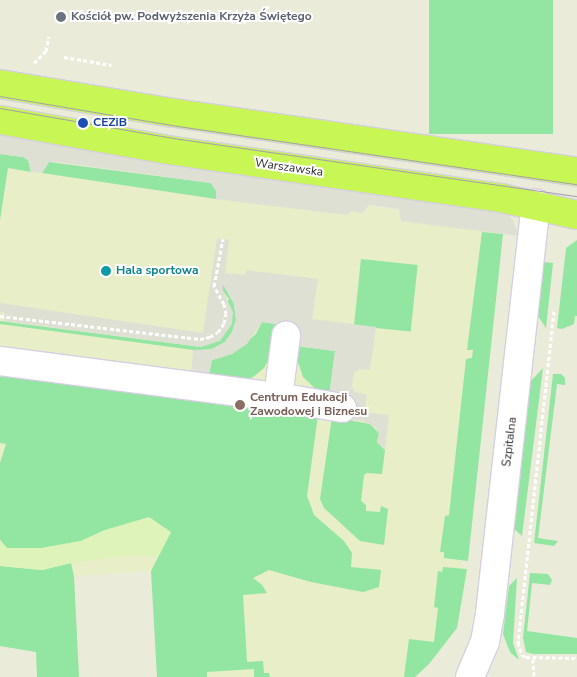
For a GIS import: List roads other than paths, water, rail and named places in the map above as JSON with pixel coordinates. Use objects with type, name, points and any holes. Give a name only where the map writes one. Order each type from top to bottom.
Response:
[{"type":"main road","points":[[0,84],[168,112],[577,172]]},
{"type":"main road","name":"Warszawska","points":[[0,120],[168,150],[536,204],[577,215]]},
{"type":"street","name":"Szpitalna","points":[[470,677],[485,642],[490,613],[536,204]]},
{"type":"street","points":[[278,397],[286,336]]},
{"type":"street","points":[[0,362],[278,397],[342,408]]},
{"type":"tram line","points":[[0,96],[178,126],[577,184]]},
{"type":"tram line","points":[[0,108],[180,139],[577,196]]},
{"type":"place","name":"Kościół pw. Podwyższenia Krzyża Świętego","points":[[61,17]]},
{"type":"place","name":"CEZiB","points":[[83,123]]},
{"type":"place","name":"Hala sportowa","points":[[106,271]]},
{"type":"place","name":"Centrum Edukacji Zawodowej i Biznesu","points":[[240,405]]}]
